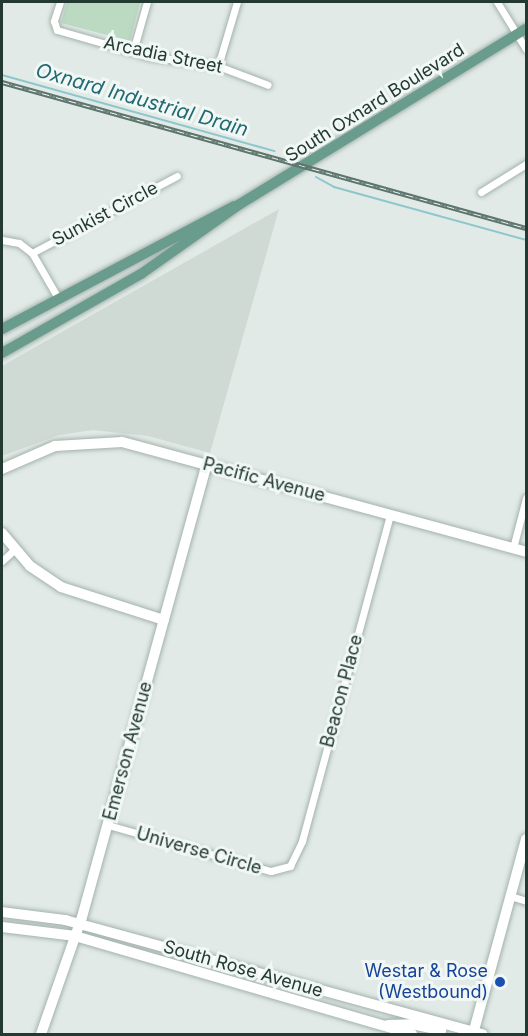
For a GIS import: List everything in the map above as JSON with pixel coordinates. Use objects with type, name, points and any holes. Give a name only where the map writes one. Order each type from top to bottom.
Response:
[{"type":"main road","name":"South Oxnard Boulevard","points":[[2,354],[141,274],[240,204],[522,32]]},
{"type":"main road","name":"South Oxnard Boulevard","points":[[2,329],[213,214],[240,204]]},
{"type":"street","name":"Arcadia Street","points":[[60,2],[54,21],[57,30],[133,51],[218,66],[268,85]]},
{"type":"street","points":[[133,51],[147,2]]},
{"type":"street","points":[[218,66],[237,2]]},
{"type":"street","points":[[497,2],[522,32],[526,49]]},
{"type":"street","points":[[481,192],[526,164]]},
{"type":"street","name":"Sunkist Circle","points":[[32,253],[177,176]]},
{"type":"street","name":"Sunkist Circle","points":[[2,240],[19,243],[32,253],[58,298]]},
{"type":"street","name":"Pacific Avenue","points":[[2,469],[39,451],[87,441],[130,444],[526,552]]},
{"type":"street","name":"Emerson Avenue","points":[[41,1035],[79,924],[108,825],[207,464]]},
{"type":"street","points":[[513,548],[526,498]]},
{"type":"street","name":"Beacon Place","points":[[290,866],[302,841],[390,514]]},
{"type":"street","points":[[2,533],[14,550],[44,576],[79,596],[164,621]]},
{"type":"street","points":[[2,561],[14,550]]},
{"type":"street","name":"Universe Circle","points":[[108,825],[271,871],[290,866]]},
{"type":"street","points":[[475,1034],[526,839]]},
{"type":"street","points":[[510,896],[526,901]]},
{"type":"street","name":"South Rose Avenue","points":[[2,912],[79,924],[475,1034]]},
{"type":"street","name":"South Rose Avenue","points":[[2,927],[75,936],[412,1035]]},
{"type":"street","points":[[379,1025],[412,1024],[459,1035]]},
{"type":"shaded area","points":[[279,209],[210,453],[148,436],[93,430],[59,435],[2,456],[2,366]]},
{"type":"green space","points":[[67,2],[140,2],[130,41],[61,23]]},
{"type":"waterway","name":"Oxnard Industrial Drain","points":[[2,75],[275,151]]},
{"type":"waterway","name":"Oxnard Industrial Drain","points":[[316,177],[334,187],[526,240]]},
{"type":"railway","points":[[2,82],[526,228]]},
{"type":"place","name":"Westar & Rose (Westbound)","points":[[500,982]]}]
